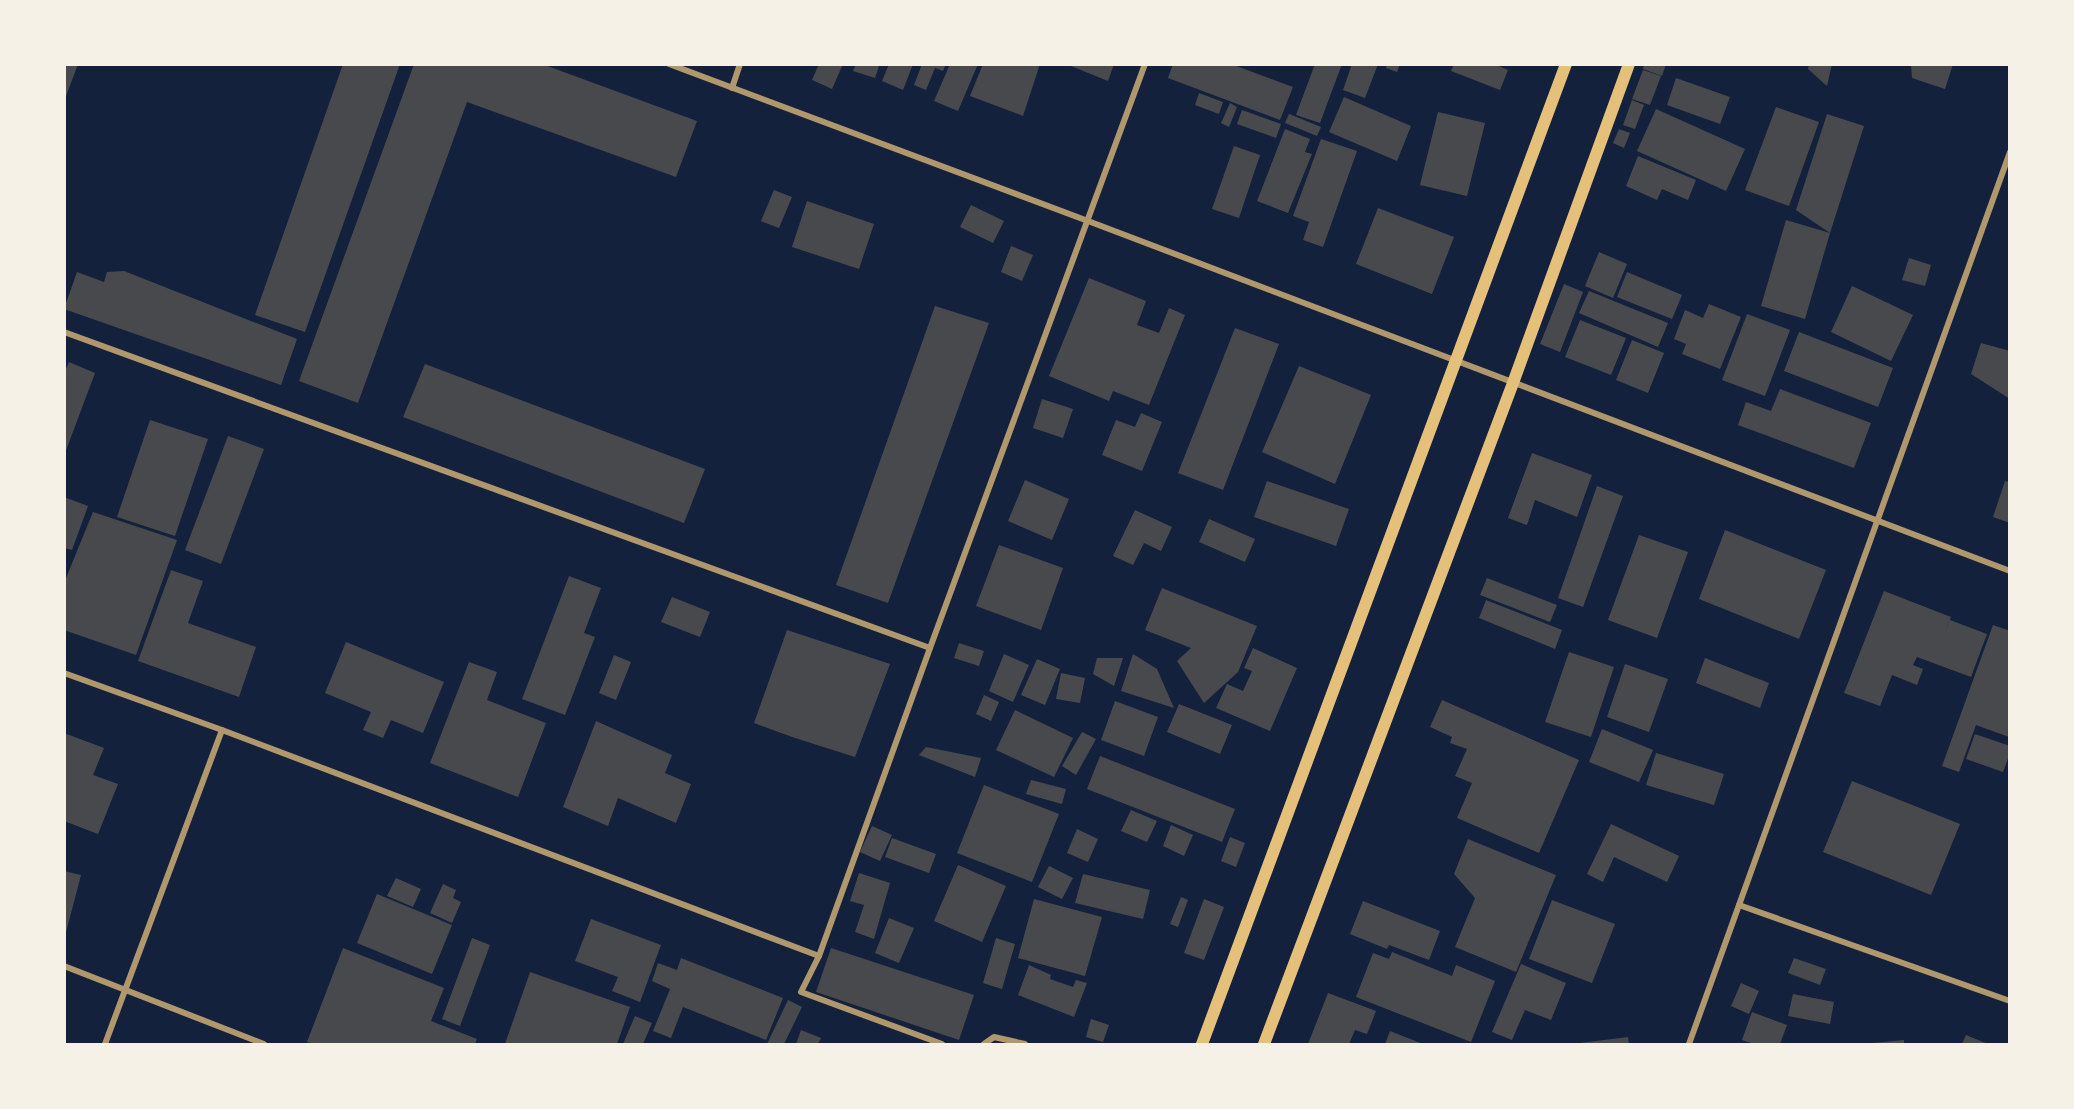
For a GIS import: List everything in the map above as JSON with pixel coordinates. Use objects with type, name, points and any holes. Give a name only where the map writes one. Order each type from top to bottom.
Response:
[{"type":"main road","points":[[1202,1044],[1566,64]]},
{"type":"main road","points":[[1264,1044],[1513,382],[1629,64]]},
{"type":"street","points":[[669,64],[2010,571]]},
{"type":"street","points":[[732,88],[740,64]]},
{"type":"street","points":[[942,1044],[801,992],[819,956],[1145,64]]},
{"type":"street","points":[[1689,1044],[2010,152]]},
{"type":"street","points":[[64,332],[930,648]]},
{"type":"street","points":[[64,673],[222,730],[819,956]]},
{"type":"street","points":[[105,1044],[222,730]]},
{"type":"street","points":[[1740,904],[2010,1001]]},
{"type":"street","points":[[64,966],[264,1044]]},
{"type":"street","points":[[984,1044],[994,1037],[1025,1044]]},
{"type":"building","points":[[64,64],[78,64],[65,99],[64,99]]},
{"type":"building","points":[[343,64],[400,64],[305,332],[255,315]]},
{"type":"building","points":[[414,64],[542,64],[697,121],[676,177],[467,102],[358,403],[299,381]]},
{"type":"building","points":[[819,64],[843,64],[832,89],[812,80]]},
{"type":"building","points":[[856,64],[879,66],[875,78],[853,71]]},
{"type":"building","points":[[889,64],[913,64],[903,90],[882,81]]},
{"type":"building","points":[[922,64],[946,64],[943,71],[935,68],[926,90],[914,85]]},
{"type":"building","points":[[950,64],[978,64],[958,111],[934,101]]},
{"type":"building","points":[[983,64],[1040,64],[1023,116],[970,96]]},
{"type":"building","points":[[1066,64],[1114,64],[1108,81]]},
{"type":"building","points":[[1173,64],[1231,64],[1293,87],[1280,120],[1168,78]]},
{"type":"building","points":[[1315,64],[1342,64],[1320,123],[1296,115]]},
{"type":"building","points":[[1352,64],[1378,64],[1365,98],[1343,90]]},
{"type":"building","points":[[1387,64],[1400,64],[1397,72],[1386,68]]},
{"type":"building","points":[[1454,64],[1494,64],[1508,70],[1500,90],[1451,71]]},
{"type":"building","points":[[1644,64],[1666,64],[1662,76],[1643,69]]},
{"type":"building","points":[[1809,64],[1832,64],[1827,86],[1808,69]]},
{"type":"building","points":[[1911,64],[1953,64],[1945,89],[1912,78]]},
{"type":"building","points":[[1643,70],[1661,76],[1650,105],[1632,99]]},
{"type":"building","points":[[1676,78],[1730,97],[1720,124],[1667,105]]},
{"type":"building","points":[[1199,93],[1223,102],[1219,114],[1195,105]]},
{"type":"building","points":[[1344,97],[1411,126],[1397,161],[1329,132]]},
{"type":"building","points":[[1632,100],[1644,105],[1635,129],[1623,125]]},
{"type":"building","points":[[1230,103],[1237,107],[1229,127],[1221,123]]},
{"type":"building","points":[[1776,107],[1819,122],[1789,206],[1745,190]]},
{"type":"building","points":[[1656,109],[1745,149],[1726,191],[1637,151]]},
{"type":"building","points":[[1242,110],[1281,124],[1276,138],[1237,124]]},
{"type":"building","points":[[1438,112],[1485,123],[1467,196],[1420,185]]},
{"type":"building","points":[[1289,114],[1321,127],[1317,136],[1285,123]]},
{"type":"building","points":[[1827,114],[1864,126],[1830,233],[1796,210]]},
{"type":"building","points":[[1285,129],[1310,139],[1305,152],[1312,154],[1288,213],[1257,201]]},
{"type":"building","points":[[1619,129],[1630,133],[1624,148],[1613,143]]},
{"type":"building","points":[[1321,139],[1357,151],[1323,247],[1303,240],[1309,222],[1293,216]]},
{"type":"building","points":[[1234,146],[1260,155],[1239,218],[1212,209]]},
{"type":"building","points":[[1638,156],[1696,180],[1688,200],[1662,189],[1657,200],[1626,186]]},
{"type":"building","points":[[774,190],[792,197],[779,228],[761,221]]},
{"type":"building","points":[[807,201],[874,224],[859,269],[792,247]]},
{"type":"building","points":[[971,205],[1004,221],[993,243],[960,227]]},
{"type":"building","points":[[1378,208],[1454,237],[1432,294],[1356,264]]},
{"type":"building","points":[[1786,220],[1830,233],[1805,319],[1761,306]]},
{"type":"building","points":[[1011,246],[1033,255],[1022,281],[1001,272]]},
{"type":"building","points":[[1599,252],[1627,264],[1613,298],[1585,286]]},
{"type":"building","points":[[1909,258],[1931,265],[1925,286],[1902,280]]},
{"type":"building","points":[[124,271],[297,339],[281,385],[64,309],[77,272],[104,282],[107,272]]},
{"type":"building","points":[[1627,272],[1682,295],[1672,319],[1617,297]]},
{"type":"building","points":[[1089,278],[1146,301],[1137,325],[1159,333],[1169,308],[1185,315],[1149,405],[1113,391],[1109,401],[1049,376]]},
{"type":"building","points":[[1564,284],[1583,292],[1560,352],[1540,344]]},
{"type":"building","points":[[1852,286],[1913,315],[1891,361],[1831,332]]},
{"type":"building","points":[[1589,291],[1668,323],[1658,347],[1579,313]]},
{"type":"building","points":[[1709,304],[1741,317],[1720,369],[1682,354],[1686,344],[1674,339],[1685,310],[1703,318]]},
{"type":"building","points":[[935,306],[989,323],[888,603],[836,585]]},
{"type":"building","points":[[1747,314],[1790,330],[1765,396],[1722,380]]},
{"type":"building","points":[[1580,320],[1626,338],[1611,375],[1565,357]]},
{"type":"building","points":[[1235,328],[1279,344],[1223,490],[1178,473]]},
{"type":"building","points":[[1799,332],[1893,368],[1878,407],[1784,371]]},
{"type":"building","points":[[1632,340],[1664,353],[1648,393],[1616,380]]},
{"type":"building","points":[[1981,343],[2010,351],[2010,399],[1971,374]]},
{"type":"building","points":[[69,362],[95,373],[65,453],[64,373]]},
{"type":"building","points":[[425,364],[705,469],[684,523],[403,417]]},
{"type":"building","points":[[1299,366],[1371,395],[1335,484],[1262,452]]},
{"type":"building","points":[[1780,389],[1871,423],[1854,468],[1738,425],[1746,402],[1771,411]]},
{"type":"building","points":[[1042,399],[1073,409],[1063,438],[1033,428]]},
{"type":"building","points":[[1141,413],[1162,422],[1142,471],[1102,455],[1116,420],[1135,427]]},
{"type":"building","points":[[150,420],[208,439],[175,536],[117,517]]},
{"type":"building","points":[[228,436],[264,449],[221,564],[185,550]]},
{"type":"building","points":[[1532,453],[1592,475],[1577,517],[1535,500],[1527,525],[1508,518]]},
{"type":"building","points":[[1025,480],[1069,499],[1052,540],[1008,521]]},
{"type":"building","points":[[1267,481],[1349,509],[1336,546],[1254,517]]},
{"type":"building","points":[[2005,481],[2010,482],[2010,523],[1993,517]]},
{"type":"building","points":[[1597,486],[1623,496],[1583,607],[1558,598]]},
{"type":"building","points":[[64,497],[88,506],[72,550],[64,548]]},
{"type":"building","points":[[1135,510],[1172,527],[1161,551],[1144,543],[1133,565],[1113,556]]},
{"type":"building","points":[[93,512],[177,540],[136,655],[64,630],[64,583]]},
{"type":"building","points":[[1209,519],[1255,539],[1245,562],[1199,542]]},
{"type":"building","points":[[1725,530],[1826,570],[1799,639],[1699,599]]},
{"type":"building","points":[[1639,535],[1688,552],[1657,638],[1608,620]]},
{"type":"building","points":[[999,545],[1063,568],[1041,630],[976,606]]},
{"type":"building","points":[[171,570],[203,581],[188,623],[256,647],[239,697],[138,661]]},
{"type":"building","points":[[569,576],[601,588],[584,633],[595,637],[565,715],[522,699]]},
{"type":"building","points":[[1487,578],[1557,605],[1550,622],[1480,595]]},
{"type":"building","points":[[1162,588],[1257,626],[1238,672],[1204,703],[1177,661],[1191,648],[1145,630]]},
{"type":"building","points":[[1884,591],[1951,617],[1944,634],[1950,620],[1987,634],[1971,677],[1917,657],[1913,665],[1923,669],[1917,685],[1892,675],[1880,706],[1844,693]]},
{"type":"building","points":[[672,597],[710,612],[700,637],[661,622]]},
{"type":"building","points":[[1486,600],[1562,630],[1555,649],[1479,618]]},
{"type":"building","points":[[1993,625],[2010,631],[2010,735],[2009,737],[1976,725],[1959,772],[1942,766]]},
{"type":"building","points":[[787,630],[890,664],[855,757],[754,723]]},
{"type":"building","points":[[346,642],[444,682],[423,733],[391,720],[383,738],[363,730],[371,712],[325,693]]},
{"type":"building","points":[[959,643],[984,651],[979,666],[954,658]]},
{"type":"building","points":[[1253,648],[1297,668],[1270,731],[1216,708],[1227,684],[1243,691],[1252,671],[1244,668]]},
{"type":"building","points":[[1569,652],[1614,667],[1591,737],[1545,722]]},
{"type":"building","points":[[1004,654],[1029,665],[1013,702],[989,691]]},
{"type":"building","points":[[1133,654],[1157,669],[1174,708],[1121,691]]},
{"type":"building","points":[[614,655],[631,662],[616,700],[599,693]]},
{"type":"building","points":[[1097,658],[1123,658],[1114,686],[1093,674]]},
{"type":"building","points":[[1705,658],[1769,683],[1760,708],[1696,683]]},
{"type":"building","points":[[1037,659],[1060,669],[1045,705],[1021,695]]},
{"type":"building","points":[[469,662],[497,672],[487,700],[546,723],[518,797],[430,763]]},
{"type":"building","points":[[1625,664],[1668,679],[1649,732],[1607,717]]},
{"type":"building","points":[[1061,673],[1085,678],[1080,703],[1056,699]]},
{"type":"building","points":[[984,695],[999,702],[991,721],[976,714]]},
{"type":"building","points":[[1442,700],[1579,760],[1539,853],[1457,818],[1472,783],[1455,776],[1467,749],[1450,743],[1452,737],[1430,727]]},
{"type":"building","points":[[1115,701],[1158,717],[1144,756],[1101,740]]},
{"type":"building","points":[[1179,704],[1232,725],[1220,754],[1167,732]]},
{"type":"building","points":[[1015,710],[1073,738],[1054,777],[996,750]]},
{"type":"building","points":[[596,721],[672,755],[665,773],[691,784],[676,823],[618,798],[608,826],[563,807]]},
{"type":"building","points":[[1602,729],[1653,750],[1639,782],[1589,762]]},
{"type":"building","points":[[1082,732],[1096,739],[1076,775],[1062,766]]},
{"type":"building","points":[[64,733],[104,748],[93,775],[118,784],[98,834],[64,821]]},
{"type":"building","points":[[1975,734],[2010,746],[2010,753],[2003,772],[1966,759]]},
{"type":"building","points":[[926,747],[981,758],[975,777],[919,755]]},
{"type":"building","points":[[1656,753],[1724,774],[1714,805],[1646,785]]},
{"type":"building","points":[[1100,756],[1235,809],[1222,842],[1087,789]]},
{"type":"building","points":[[1031,780],[1066,789],[1062,804],[1026,794]]},
{"type":"building","points":[[1852,781],[1960,824],[1931,895],[1823,852]]},
{"type":"building","points":[[984,785],[1059,814],[1032,882],[957,853]]},
{"type":"building","points":[[1131,810],[1157,821],[1147,842],[1121,831]]},
{"type":"building","points":[[1611,824],[1679,856],[1667,882],[1614,857],[1603,882],[1587,874]]},
{"type":"building","points":[[1171,825],[1193,835],[1184,856],[1163,846]]},
{"type":"building","points":[[872,826],[892,835],[880,861],[860,852]]},
{"type":"building","points":[[1077,829],[1098,839],[1088,862],[1067,853]]},
{"type":"building","points":[[1230,837],[1245,843],[1236,867],[1221,861]]},
{"type":"building","points":[[892,838],[936,854],[929,873],[885,857]]},
{"type":"building","points":[[1468,839],[1556,875],[1516,972],[1455,947],[1475,898],[1454,874]]},
{"type":"building","points":[[958,865],[1006,886],[982,942],[934,921]]},
{"type":"building","points":[[1049,866],[1073,878],[1062,899],[1038,887]]},
{"type":"building","points":[[64,871],[81,875],[65,936],[64,936]]},
{"type":"building","points":[[859,873],[890,883],[874,939],[855,932],[864,905],[850,901]]},
{"type":"building","points":[[1083,874],[1150,890],[1143,919],[1075,903]]},
{"type":"building","points":[[396,878],[421,889],[413,907],[387,896]]},
{"type":"building","points":[[443,884],[456,890],[453,898],[461,902],[452,923],[430,913]]},
{"type":"building","points":[[377,894],[452,925],[432,974],[357,943]]},
{"type":"building","points":[[1181,897],[1188,900],[1178,927],[1170,924]]},
{"type":"building","points":[[1034,899],[1102,917],[1085,976],[1018,958]]},
{"type":"building","points":[[1204,899],[1224,907],[1204,960],[1184,953]]},
{"type":"building","points":[[1552,900],[1615,924],[1592,983],[1529,959]]},
{"type":"building","points":[[1363,901],[1440,931],[1429,960],[1389,945],[1387,949],[1350,934]]},
{"type":"building","points":[[889,918],[914,928],[899,963],[875,953]]},
{"type":"building","points":[[591,919],[661,945],[640,1002],[612,991],[618,977],[575,961]]},
{"type":"building","points":[[472,938],[490,945],[460,1026],[442,1019]]},
{"type":"building","points":[[996,938],[1015,944],[1002,989],[983,983]]},
{"type":"building","points":[[343,948],[444,988],[431,1021],[477,1039],[475,1044],[314,1044],[307,1042]]},
{"type":"building","points":[[831,948],[974,995],[959,1040],[816,992]]},
{"type":"building","points":[[1392,952],[1452,976],[1456,965],[1495,981],[1471,1042],[1356,997],[1373,953],[1389,959]]},
{"type":"building","points":[[681,958],[783,998],[766,1040],[683,1007],[671,1038],[653,1031],[670,989],[652,981],[658,963],[677,970]]},
{"type":"building","points":[[1794,958],[1826,969],[1820,985],[1788,973]]},
{"type":"building","points":[[1521,964],[1566,983],[1551,1020],[1525,1010],[1512,1040],[1492,1032]]},
{"type":"building","points":[[1029,965],[1051,975],[1050,979],[1073,987],[1076,980],[1087,983],[1074,1017],[1018,995]]},
{"type":"building","points":[[530,972],[630,1007],[617,1044],[505,1044]]},
{"type":"building","points":[[1741,983],[1759,991],[1749,1014],[1731,1006]]},
{"type":"building","points":[[1328,993],[1376,1011],[1367,1034],[1355,1030],[1349,1044],[1308,1044]]},
{"type":"building","points":[[1793,994],[1834,1002],[1830,1024],[1788,1016]]},
{"type":"building","points":[[788,1000],[802,1007],[784,1044],[767,1044]]},
{"type":"building","points":[[1752,1012],[1787,1025],[1780,1044],[1754,1044],[1742,1040]]},
{"type":"building","points":[[635,1016],[652,1023],[643,1044],[623,1044]]},
{"type":"building","points":[[1091,1019],[1109,1025],[1103,1042],[1086,1037]]},
{"type":"building","points":[[801,1030],[821,1038],[818,1044],[796,1044]]},
{"type":"building","points":[[1390,1031],[1423,1044],[1385,1044]]},
{"type":"building","points":[[1966,1035],[1988,1044],[1962,1044]]},
{"type":"building","points":[[1628,1037],[1629,1044],[1580,1044],[1580,1043]]},
{"type":"building","points":[[1904,1040],[1904,1044],[1873,1044],[1873,1043]]}]
